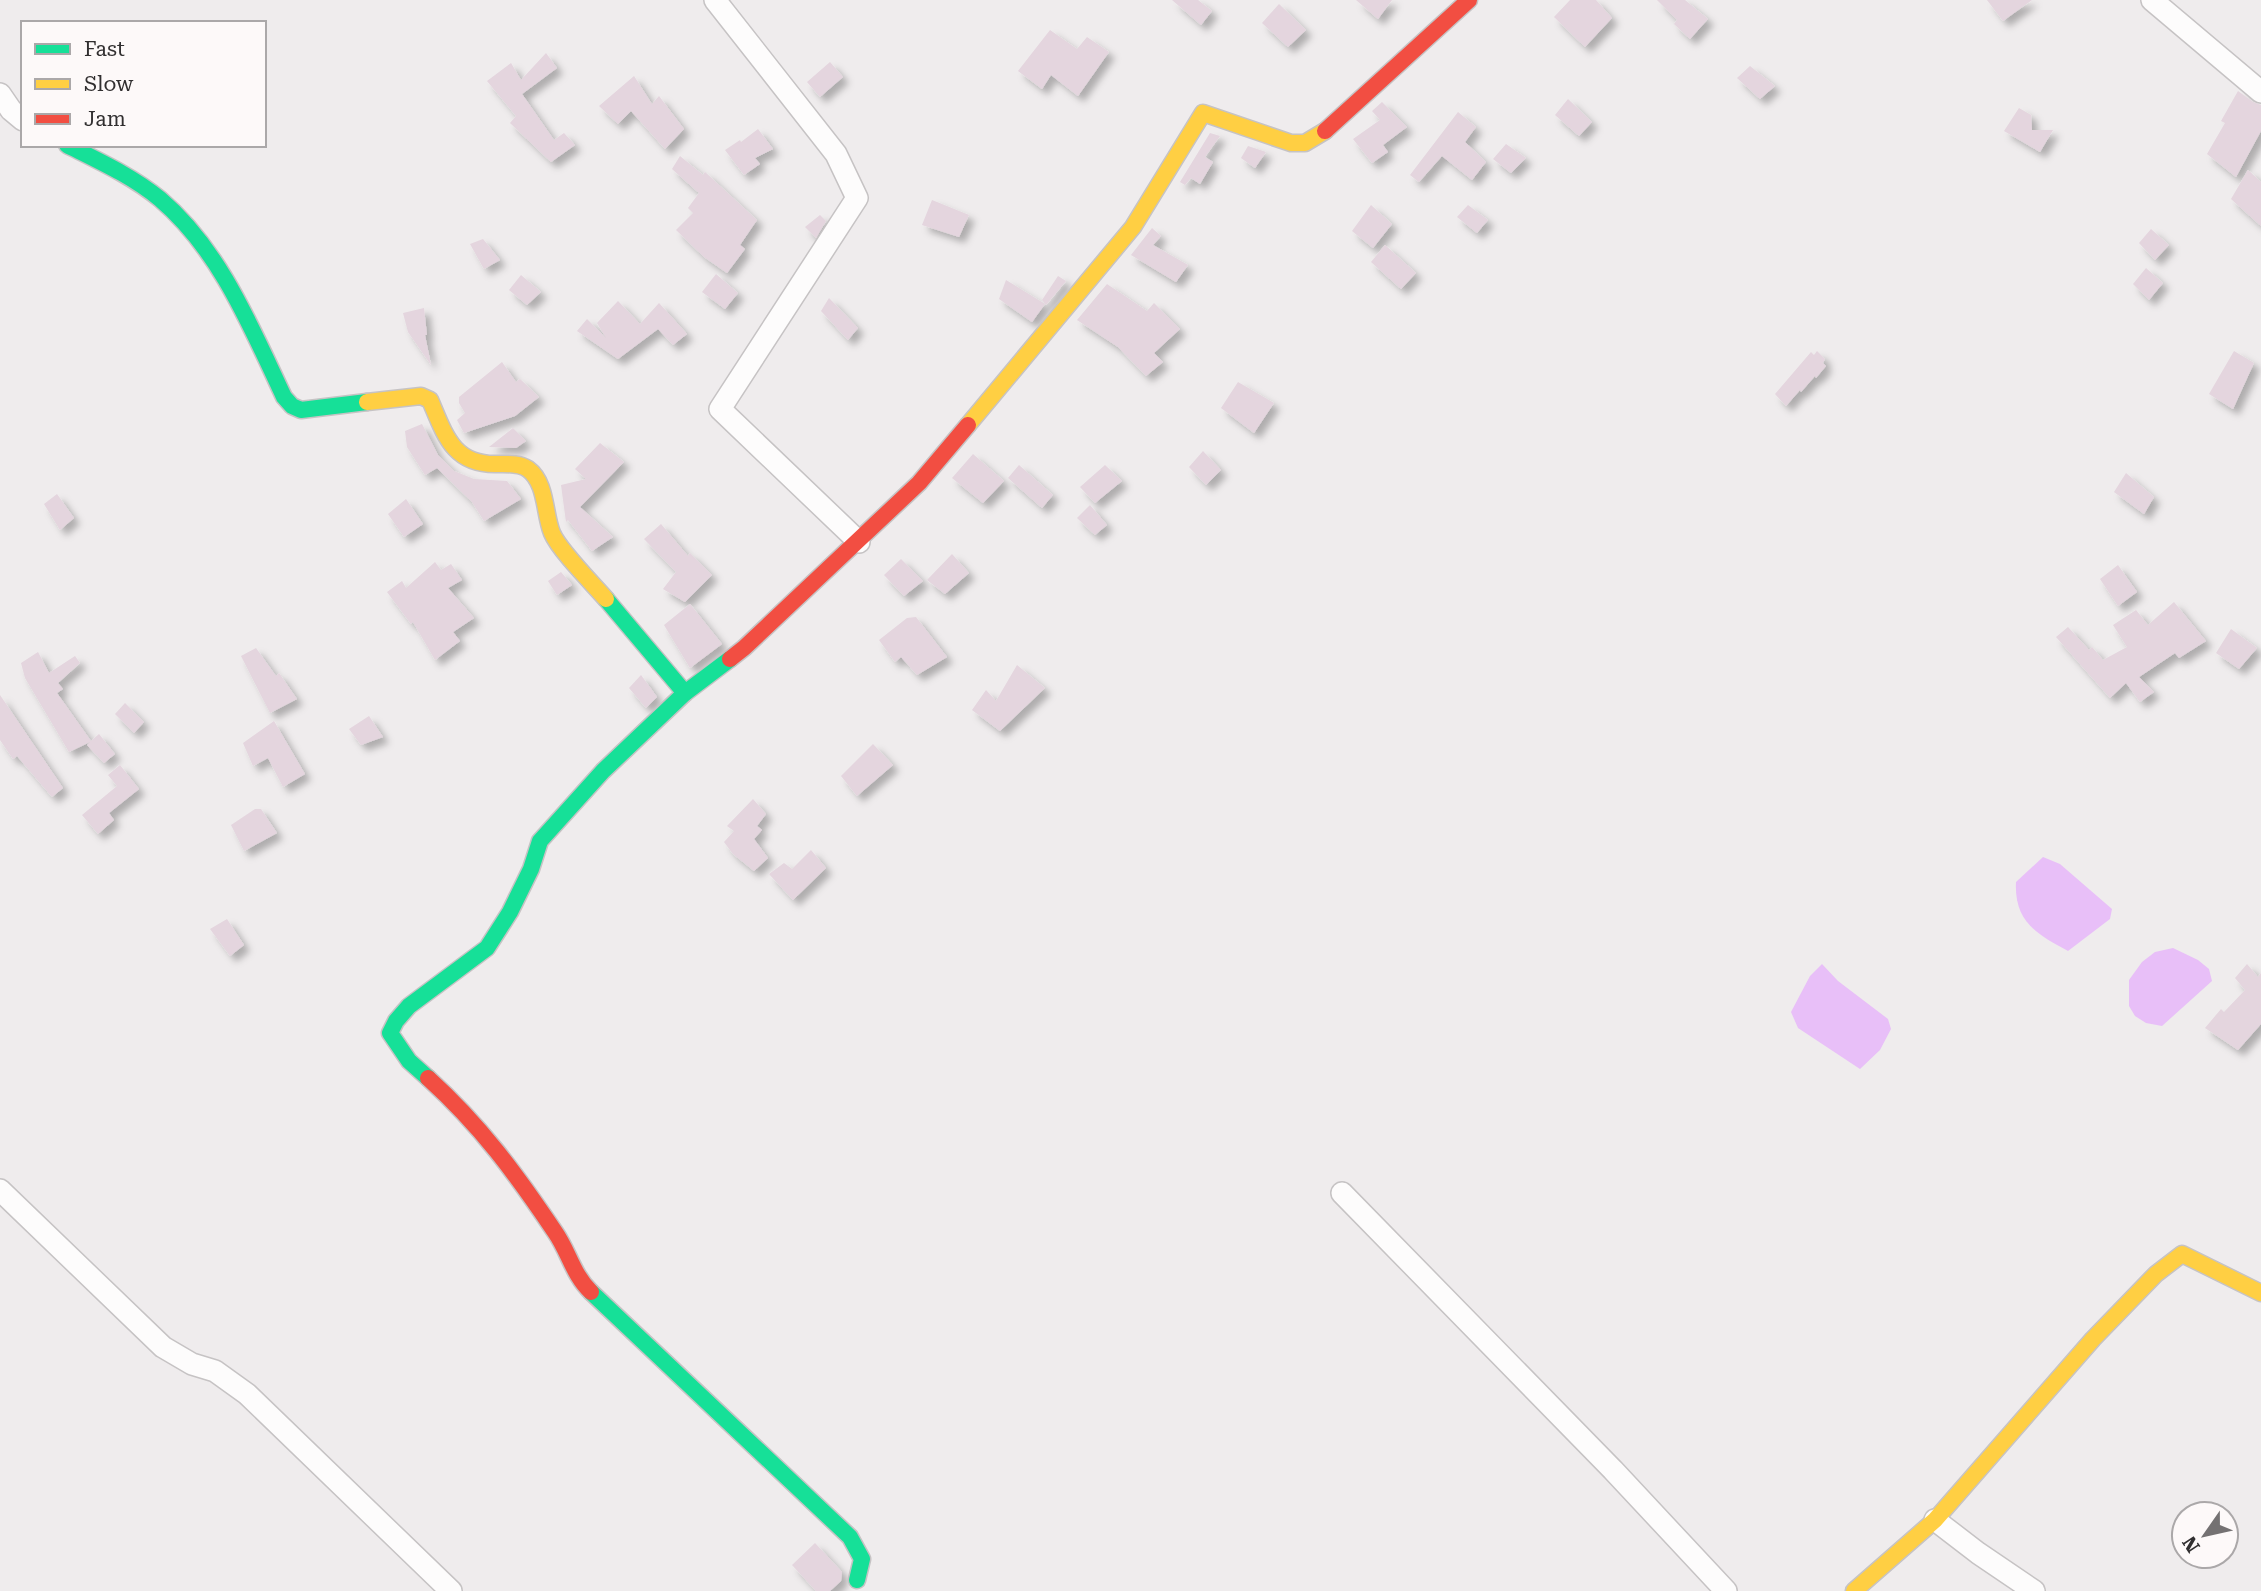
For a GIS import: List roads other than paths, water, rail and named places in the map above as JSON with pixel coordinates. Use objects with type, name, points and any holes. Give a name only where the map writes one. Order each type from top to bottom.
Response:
[{"type":"street","points":[[715,0],[836,154],[857,198],[720,409],[859,542]]},
{"type":"street","points":[[870,1591],[851,1586],[862,1559],[850,1537],[586,1287],[571,1265],[564,1245],[493,1144],[460,1107],[409,1061],[390,1032],[409,1006],[487,948],[510,912],[531,869],[540,841],[595,780],[685,693],[744,648],[919,483],[1133,227],[1203,113],[1291,143],[1305,143],[1318,137],[1469,0]]},
{"type":"street","points":[[2152,0],[2261,92]]},
{"type":"street","points":[[0,94],[11,110],[21,118]]},
{"type":"street","points":[[72,147],[141,185],[174,212],[216,263],[284,397],[292,406],[302,410],[421,396],[430,400],[442,427],[462,457],[482,464],[521,465],[531,472],[541,485],[548,526],[554,538],[685,693]]},
{"type":"street","points":[[0,1189],[163,1347],[192,1364],[215,1371],[247,1394],[451,1591]]},
{"type":"street","points":[[1342,1193],[1604,1460],[1726,1591]]},
{"type":"street","points":[[1854,1591],[1935,1520],[2094,1339],[2156,1275],[2182,1254],[2261,1293]]},
{"type":"street","points":[[1935,1520],[2034,1591]]}]
